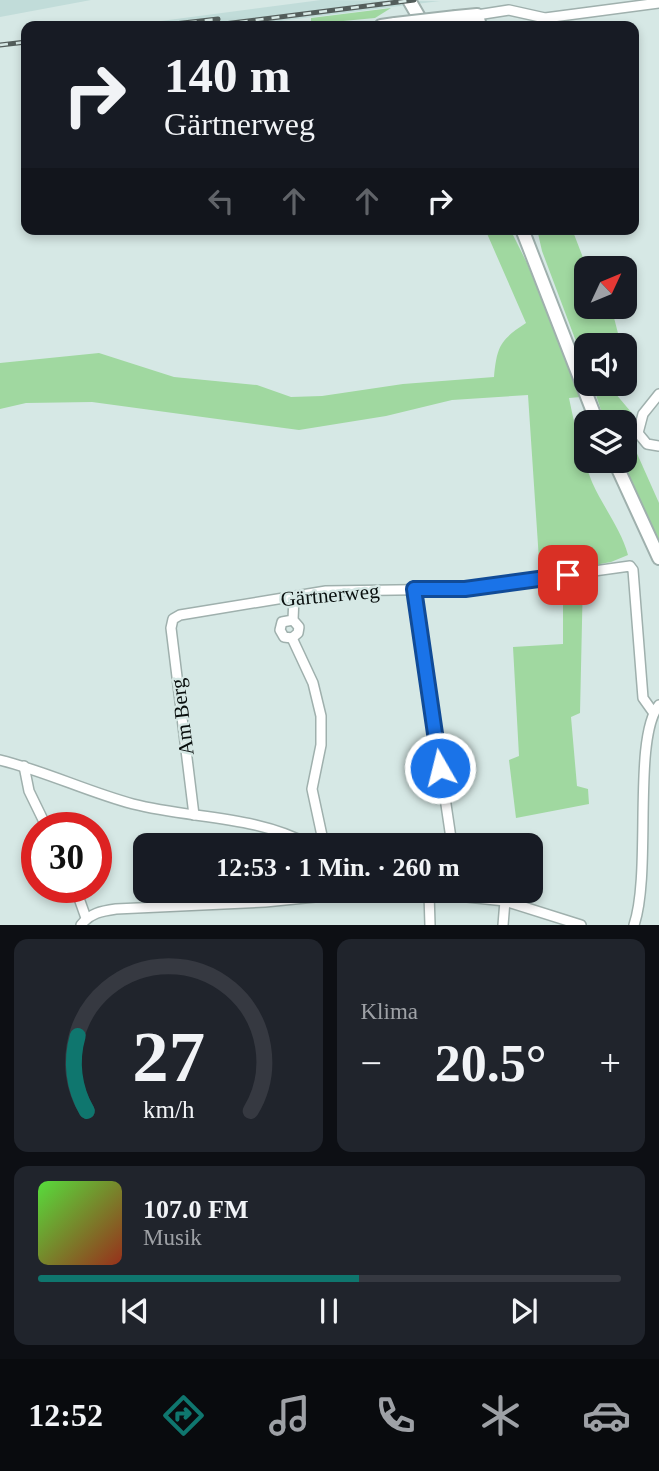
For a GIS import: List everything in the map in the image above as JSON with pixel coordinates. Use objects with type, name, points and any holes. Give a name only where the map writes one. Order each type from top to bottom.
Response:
[{"type":"main road","points":[[409,0],[421,21]]},
{"type":"main road","points":[[424,21],[456,17],[479,21]]},
{"type":"main road","points":[[528,236],[593,410]]},
{"type":"main road","points":[[620,473],[659,558]]},
{"type":"street","points":[[479,21],[509,10],[545,18],[659,4]]},
{"type":"street","points":[[659,394],[643,414],[638,433],[647,444],[659,446]]},
{"type":"street","name":"Gärtnerweg","points":[[173,619],[180,615],[326,591],[495,586],[630,566],[634,570],[643,698],[656,709]]},
{"type":"street","points":[[414,589],[450,833]]},
{"type":"street","points":[[292,638],[298,633],[299,627],[293,620],[294,596]]},
{"type":"street","name":"Am Berg","points":[[173,619],[171,628],[194,815]]},
{"type":"street","points":[[293,620],[284,621],[280,626],[281,635],[292,638],[313,683],[321,716],[321,745],[312,789],[321,833]]},
{"type":"street","points":[[634,925],[639,907],[642,862],[647,727],[656,709]]},
{"type":"street","points":[[0,760],[134,804],[252,823],[278,833]]},
{"type":"street","points":[[24,766],[29,791],[39,812]]},
{"type":"street","points":[[79,903],[84,922],[116,909],[244,903]]},
{"type":"street","points":[[429,903],[430,925]]},
{"type":"street","points":[[503,925],[505,903]]},
{"type":"street","points":[[511,903],[581,925]]},
{"type":"shaded area","points":[[0,0],[91,0],[0,17]]},
{"type":"shaded area","points":[[321,0],[440,1],[281,21],[161,21]]},
{"type":"green space","points":[[391,8],[375,18],[311,21],[311,18]]},
{"type":"green space","points":[[488,235],[513,235],[527,263],[574,380],[574,396],[581,397],[569,398],[574,420],[574,473],[589,473],[628,555],[611,562],[540,575],[528,395],[452,400],[386,416],[299,430],[92,402],[26,403],[0,409],[0,363],[99,353],[174,377],[257,385],[291,397],[322,396],[403,384],[494,377],[501,345],[510,334],[526,323]]},
{"type":"green space","points":[[538,235],[574,235],[582,256],[574,256],[574,319],[614,319],[618,333],[574,333],[574,336]]},
{"type":"green space","points":[[596,396],[618,396],[629,410],[601,410]]},
{"type":"green space","points":[[637,454],[659,503],[659,543],[627,473],[637,473]]},
{"type":"green space","points":[[583,577],[580,713],[571,717],[577,786],[588,789],[589,804],[516,818],[509,760],[519,756],[513,647],[563,644],[563,579]]},
{"type":"railway","points":[[248,21],[414,0]]},
{"type":"railway","points":[[201,21],[218,19]]},
{"type":"railway","points":[[0,45],[21,43]]},
{"type":"route","points":[[440,768],[414,589],[465,589],[568,575]]}]
